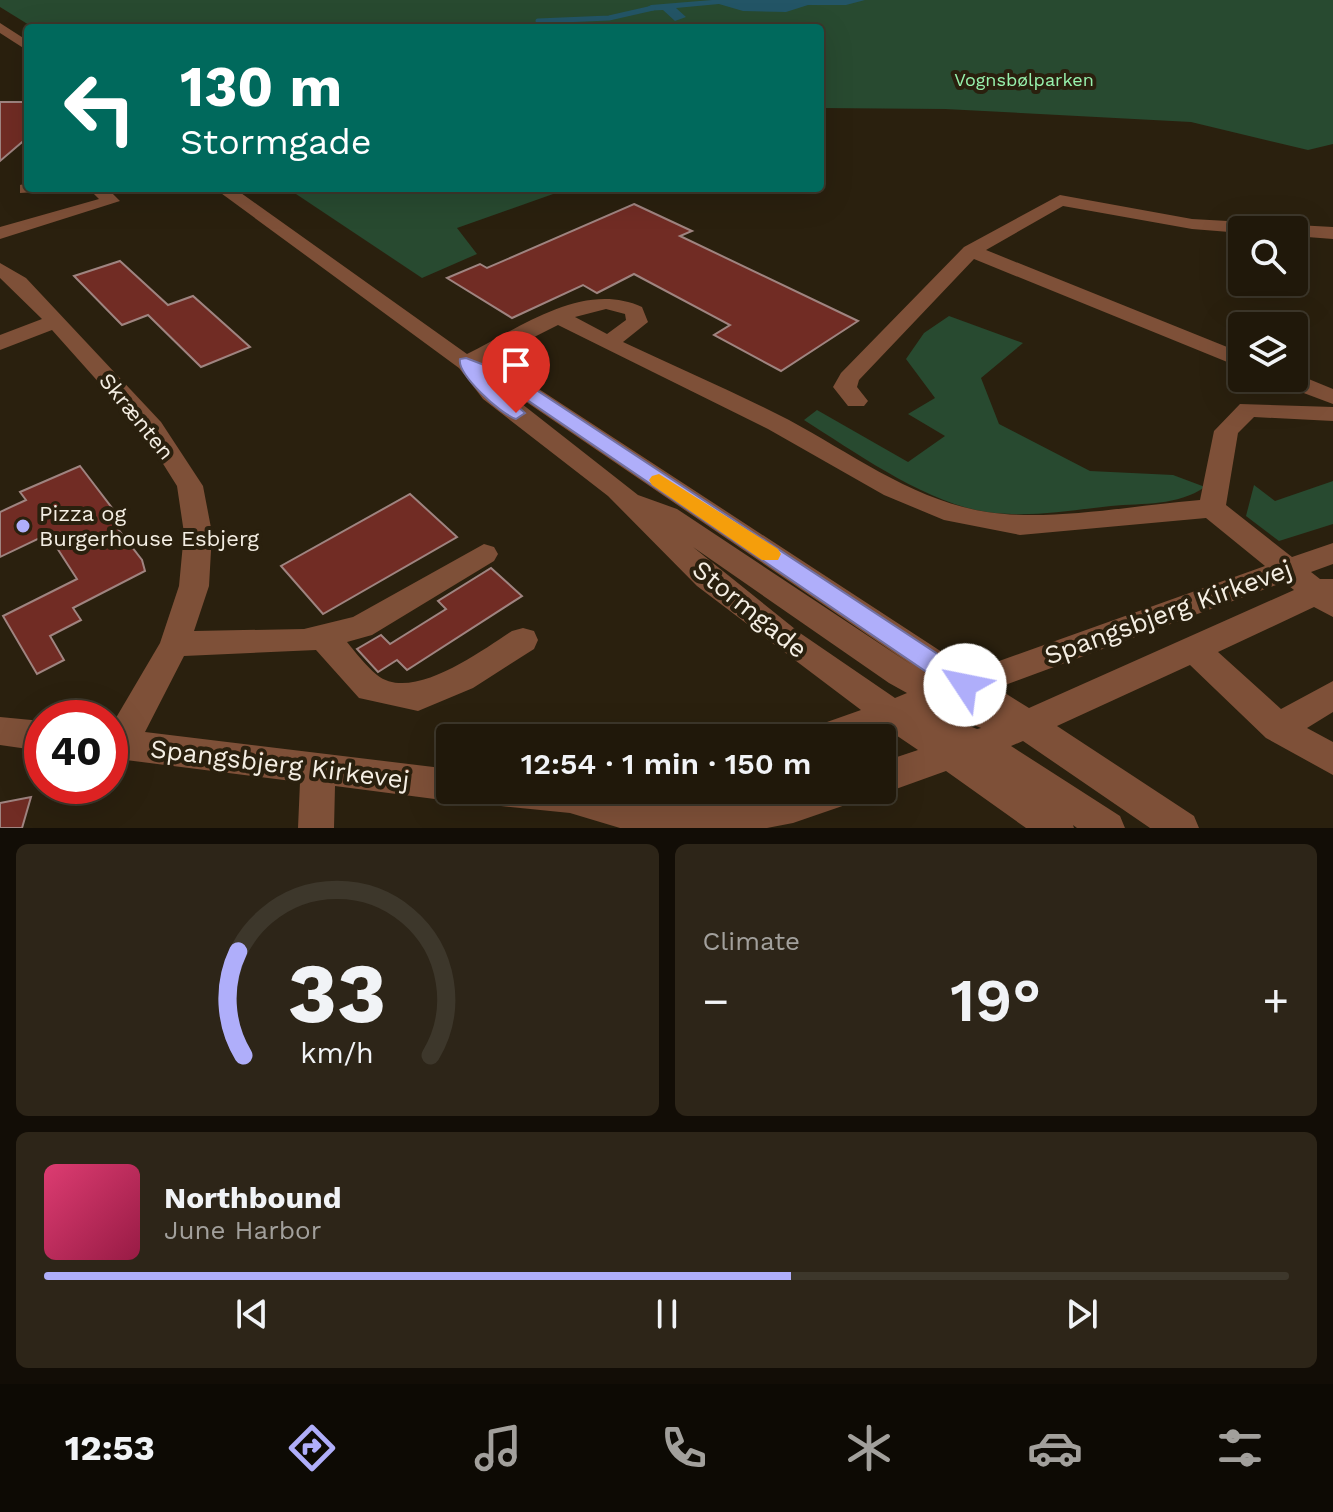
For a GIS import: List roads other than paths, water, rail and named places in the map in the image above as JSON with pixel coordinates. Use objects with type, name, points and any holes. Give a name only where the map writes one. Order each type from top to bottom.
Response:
[{"type":"street","points":[[0,27],[24,44]]},
{"type":"street","points":[[0,233],[111,201],[101,192]]},
{"type":"street","name":"Stormgade","points":[[229,192],[466,363],[511,381],[951,690]]},
{"type":"street","points":[[856,401],[845,387],[849,378],[971,251],[1060,200],[1192,224],[1228,226]]},
{"type":"street","points":[[1308,231],[1333,233]]},
{"type":"street","points":[[971,251],[1228,355]]},
{"type":"street","name":"Skrænten","points":[[0,269],[19,282],[152,427],[190,486],[198,533],[194,586],[175,644],[128,724]]},
{"type":"street","points":[[466,363],[587,304],[607,301],[635,311],[637,322],[607,344]]},
{"type":"street","points":[[558,317],[607,344],[777,424],[880,485],[962,517],[990,524],[1020,525],[1212,508],[1287,569],[1328,595]]},
{"type":"street","points":[[0,343],[54,322]]},
{"type":"street","name":"Stormgade","points":[[466,363],[491,394],[617,490],[707,578],[789,642],[890,713],[965,750],[1056,828]]},
{"type":"street","points":[[1308,387],[1333,397]]},
{"type":"street","points":[[1212,508],[1226,431],[1248,409],[1333,414]]},
{"type":"street","points":[[617,490],[667,516],[951,690],[1028,727],[1181,828]]},
{"type":"street","name":"Spangsbjerg Kirkevej","points":[[860,724],[1333,553]]},
{"type":"street","points":[[175,644],[304,641],[361,627],[484,554]]},
{"type":"street","name":"Spangsbjerg Kirkevej","points":[[896,773],[1028,727],[1193,648],[1328,595]]},
{"type":"street","points":[[322,636],[370,689],[418,697],[462,679],[523,640]]},
{"type":"street","points":[[1193,648],[1278,728],[1333,760]]},
{"type":"street","points":[[1278,728],[1333,695]]},
{"type":"street","points":[[0,731],[24,734]]},
{"type":"street","name":"Spangsbjerg Kirkevej","points":[[128,746],[436,783]]},
{"type":"street","points":[[965,750],[1020,768],[1107,828]]},
{"type":"street","points":[[316,828],[318,770]]},
{"type":"street","points":[[594,804],[633,815],[727,818],[802,804]]},
{"type":"water","points":[[712,0],[865,0],[846,5],[808,5],[786,12],[743,11],[719,4],[676,8],[686,17],[675,21],[663,10],[641,11],[651,5]]},
{"type":"waterway","points":[[538,21],[609,18],[653,8]]},
{"type":"place","name":"Pizza og Burgerhouse Esbjerg","points":[[23,526]]},
{"type":"park label","name":"Vognsbølparken","points":[[1024,80]]}]
